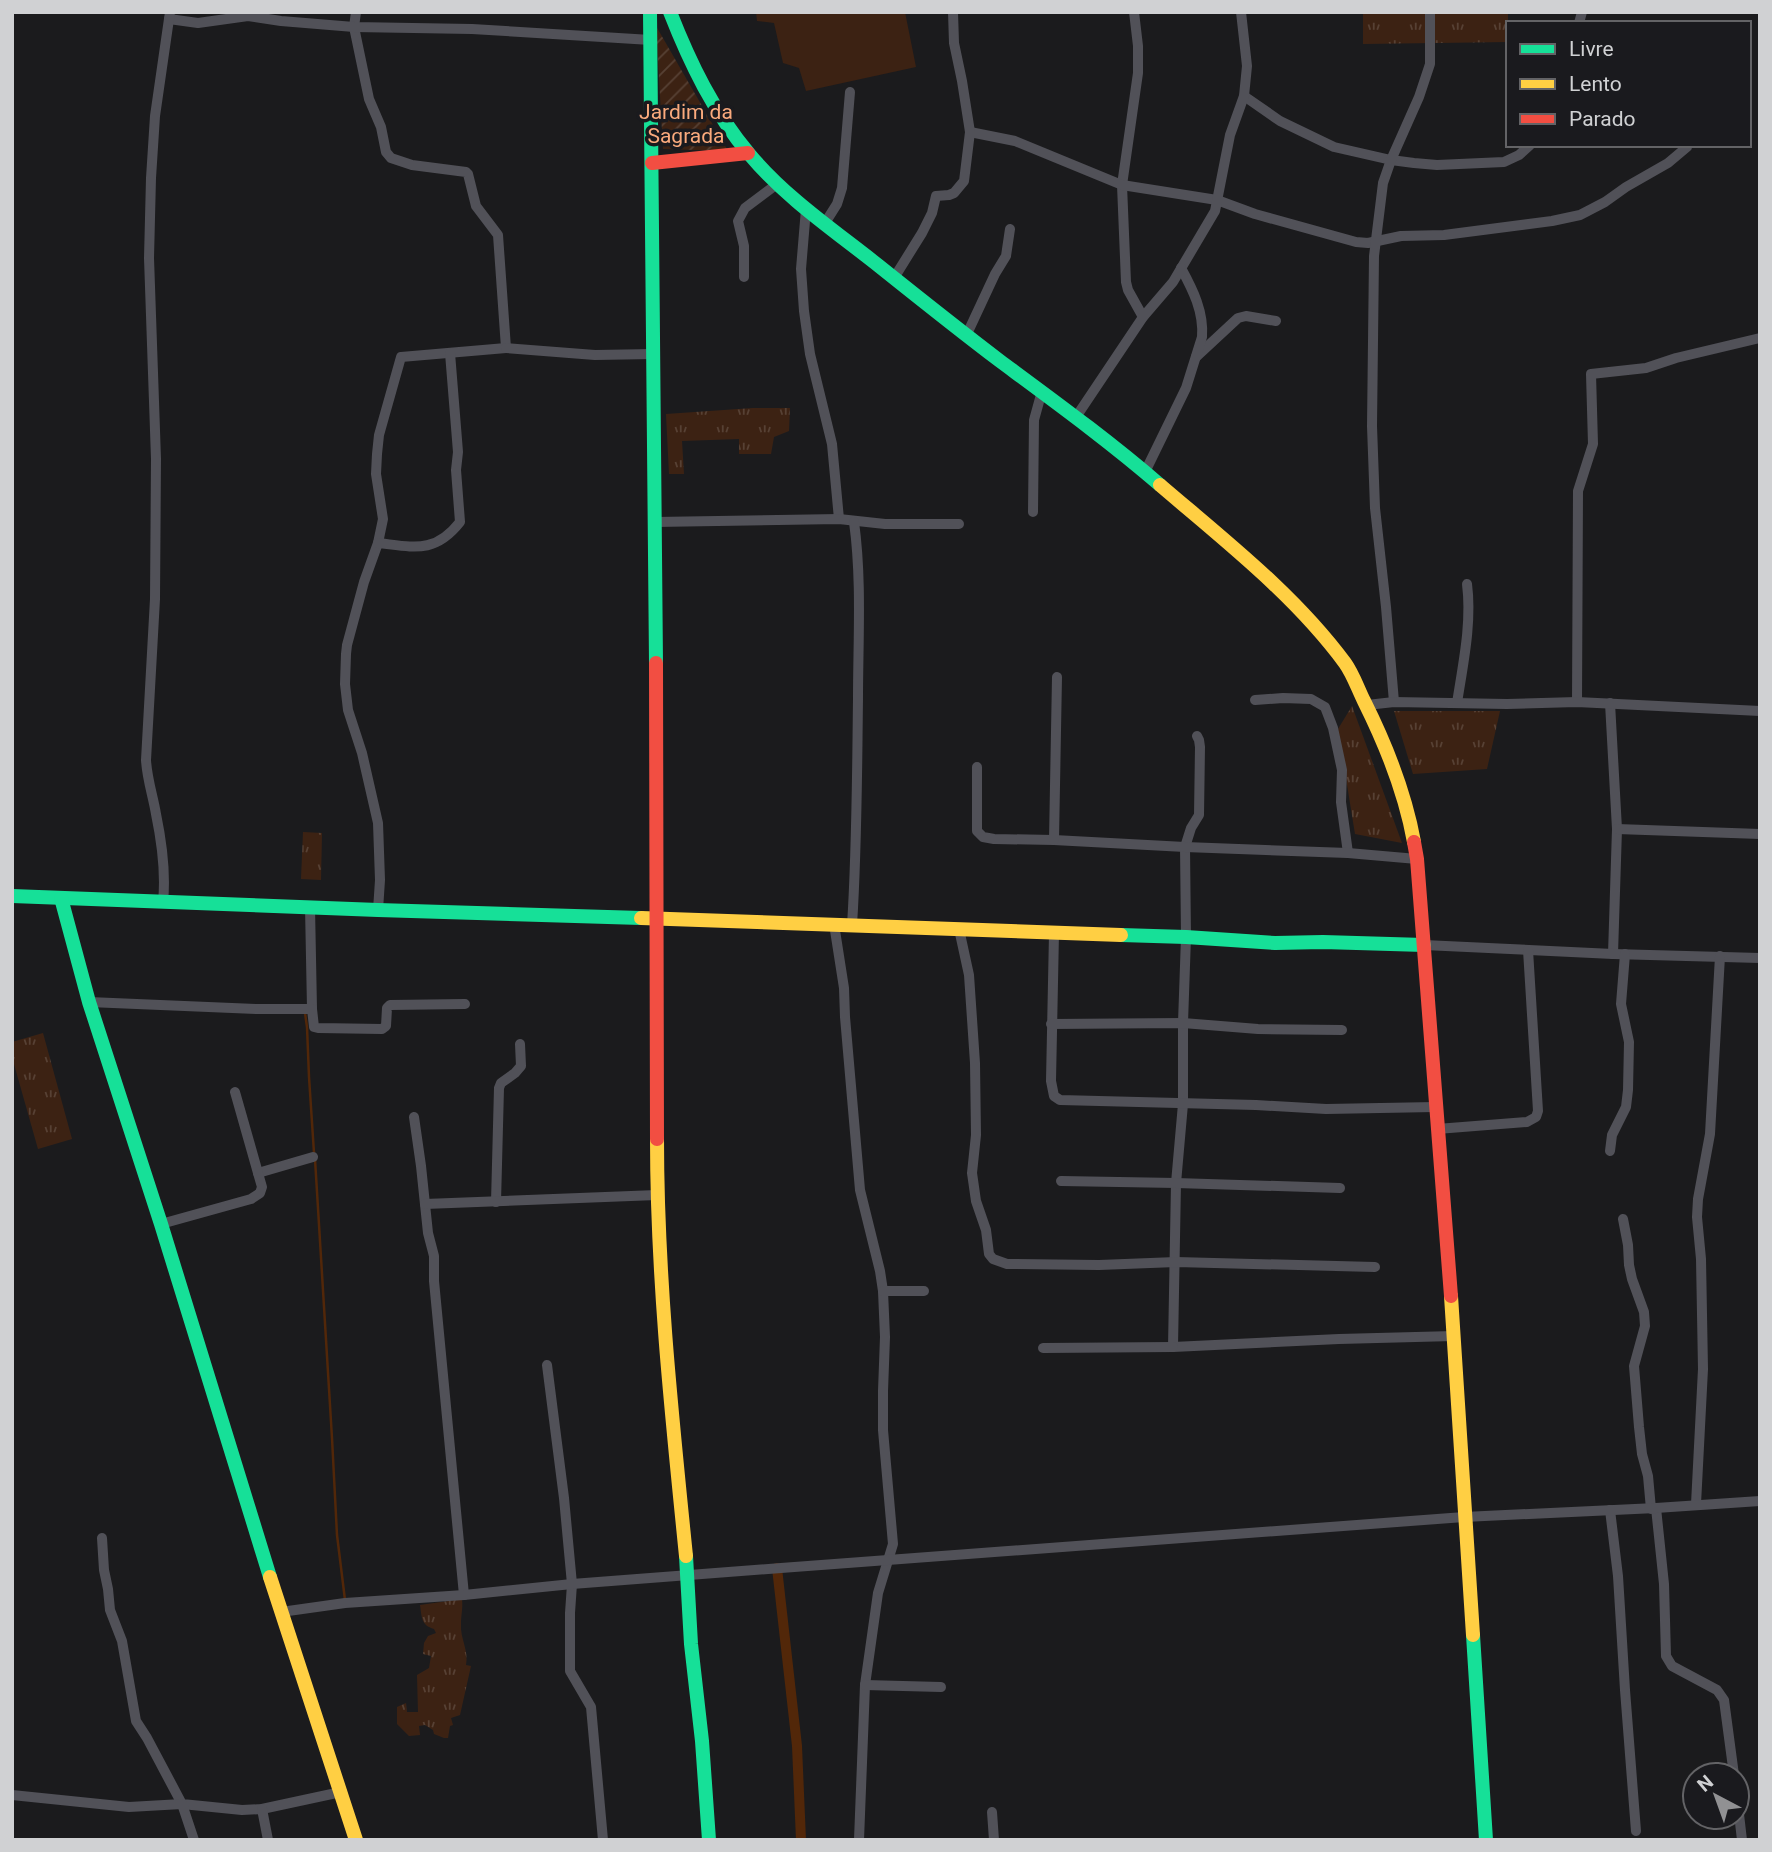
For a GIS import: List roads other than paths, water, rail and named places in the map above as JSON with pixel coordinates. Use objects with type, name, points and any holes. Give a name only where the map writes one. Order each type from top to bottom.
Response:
[{"type":"main road","points":[[650,12],[657,1195],[670,1399],[688,1575],[691,1644],[709,1840]]},
{"type":"main road","points":[[670,12],[707,95],[748,153],[777,184],[894,278],[1076,416],[1248,561],[1319,630],[1347,666],[1384,741],[1399,785],[1417,859],[1454,1336],[1486,1840]]},
{"type":"main road","points":[[652,163],[748,153]]},
{"type":"main road","points":[[12,896],[1186,937],[1275,943],[1424,946]]},
{"type":"main road","points":[[61,898],[89,1002],[162,1224],[281,1612],[356,1840]]},
{"type":"street","points":[[356,12],[354,27],[369,99],[381,127],[386,152],[391,158],[412,165],[466,172],[476,206],[498,235],[506,348]]},
{"type":"street","points":[[894,278],[922,233],[932,213],[936,196],[954,193],[964,181],[970,132],[954,43],[953,12]]},
{"type":"street","points":[[1134,12],[1138,73],[1122,185],[1126,282],[1143,317]]},
{"type":"street","points":[[1076,416],[1143,317],[1173,282],[1215,211],[1230,135],[1244,96],[1247,66],[1241,12]]},
{"type":"street","points":[[1394,702],[1375,495],[1374,256],[1383,183],[1430,64],[1430,12]]},
{"type":"street","points":[[163,902],[164,863],[146,773],[155,599],[156,460],[149,258],[155,116],[170,16],[198,23],[248,16],[354,27],[472,29],[650,40]]},
{"type":"street","points":[[825,223],[837,204],[842,188],[850,92]]},
{"type":"street","points":[[1244,96],[1280,121],[1334,147],[1391,160],[1437,164],[1504,162],[1528,147]]},
{"type":"street","points":[[970,132],[1015,141],[1122,185],[1217,200],[1255,214],[1368,243],[1401,236],[1444,235],[1580,215],[1668,163],[1687,147]]},
{"type":"street","points":[[744,277],[744,246],[738,221],[745,208],[777,184]]},
{"type":"street","points":[[806,209],[801,269],[804,311],[810,354],[832,444],[839,519]]},
{"type":"street","points":[[967,334],[1006,256],[1010,229]]},
{"type":"street","points":[[1145,472],[1186,388],[1202,337],[1199,304],[1181,268]]},
{"type":"street","points":[[1196,357],[1238,318],[1247,316],[1276,321]]},
{"type":"street","points":[[1577,702],[1578,491],[1594,444],[1591,374],[1646,368],[1760,338]]},
{"type":"street","points":[[378,910],[378,823],[362,753],[348,710],[345,684],[347,645],[383,519],[376,474],[379,435],[399,360],[404,357],[506,348],[595,355],[653,354]]},
{"type":"street","points":[[378,543],[429,546],[442,541],[460,522],[456,470],[458,452],[450,353]]},
{"type":"street","points":[[1033,512],[1034,420],[1042,391]]},
{"type":"street","points":[[655,522],[839,519],[854,522],[959,524]]},
{"type":"street","points":[[852,925],[856,858],[858,648],[858,553],[854,522]]},
{"type":"street","points":[[1457,703],[1467,631],[1467,584]]},
{"type":"street","points":[[1054,840],[1057,677]]},
{"type":"street","points":[[1255,700],[1311,699],[1325,707],[1333,728],[1342,770],[1341,802],[1348,853]]},
{"type":"street","points":[[1367,705],[1394,702],[1577,702],[1760,710]]},
{"type":"street","points":[[1610,703],[1618,829],[1613,954]]},
{"type":"street","points":[[1173,1347],[1176,1183],[1183,1104],[1185,847],[1191,828],[1199,815],[1200,747],[1197,736]]},
{"type":"street","points":[[977,767],[979,835],[994,839],[1348,853],[1417,859]]},
{"type":"street","points":[[1618,829],[1760,834]]},
{"type":"street","points":[[310,907],[312,1009],[315,1028],[383,1029],[386,1026],[387,1008],[390,1006],[465,1004]]},
{"type":"street","points":[[834,924],[844,988],[860,1190],[883,1291],[883,1430],[894,1544],[878,1593],[865,1685],[859,1840]]},
{"type":"street","points":[[959,929],[969,975],[975,1063],[976,1135],[972,1173],[976,1201],[986,1230],[989,1254],[993,1259],[1007,1264],[1176,1262],[1375,1267]]},
{"type":"street","points":[[1054,933],[1052,1091],[1060,1100],[1326,1109],[1435,1107]]},
{"type":"street","points":[[1424,946],[1760,958]]},
{"type":"street","points":[[1437,1129],[1527,1122],[1536,1117],[1536,1066],[1528,950]]},
{"type":"street","points":[[1610,1151],[1612,1135],[1626,1107],[1628,1090],[1629,1042],[1621,1004],[1625,954]]},
{"type":"street","points":[[1696,1504],[1703,1369],[1701,1259],[1697,1217],[1710,1134],[1720,956]]},
{"type":"street","points":[[89,1002],[312,1009]]},
{"type":"street","points":[[1051,1024],[1183,1023],[1258,1029],[1342,1030]]},
{"type":"street","points":[[495,1202],[499,1088],[501,1083],[521,1066],[520,1044]]},
{"type":"street","points":[[162,1224],[251,1199],[260,1193],[262,1186],[235,1092]]},
{"type":"street","points":[[414,1117],[428,1233],[434,1256],[433,1281],[464,1595]]},
{"type":"street","points":[[258,1173],[313,1157]]},
{"type":"street","points":[[1061,1181],[1340,1188]]},
{"type":"street","points":[[425,1204],[657,1195]]},
{"type":"street","points":[[1623,1219],[1630,1272],[1644,1312],[1645,1326],[1634,1366],[1642,1454],[1648,1476],[1664,1584],[1666,1656],[1672,1665],[1721,1694],[1732,1761]]},
{"type":"street","points":[[883,1291],[924,1291]]},
{"type":"street","points":[[1043,1348],[1173,1347],[1454,1336]]},
{"type":"street","points":[[547,1365],[572,1584],[569,1613],[570,1671],[591,1707],[603,1840]]},
{"type":"street","points":[[281,1612],[345,1603],[688,1575],[1464,1517],[1653,1509],[1760,1501]]},
{"type":"street","points":[[1610,1510],[1618,1576],[1636,1831]]},
{"type":"street","points":[[102,1538],[110,1610],[122,1641],[136,1721],[148,1738],[182,1804],[194,1840]]},
{"type":"street","points":[[865,1685],[941,1687]]},
{"type":"street","points":[[12,1795],[129,1807],[182,1804],[242,1810],[262,1809],[341,1792]]},
{"type":"street","points":[[262,1809],[268,1840]]},
{"type":"street","points":[[992,1812],[994,1840]]},
{"type":"waterway","points":[[305,1013],[314,1153]]},
{"type":"waterway","points":[[315,1159],[337,1535],[345,1600]]},
{"type":"waterway","points":[[777,1568],[797,1746],[801,1840]]},
{"type":"park label","name":"Jardim da Sagrada","points":[[686,124]]}]
